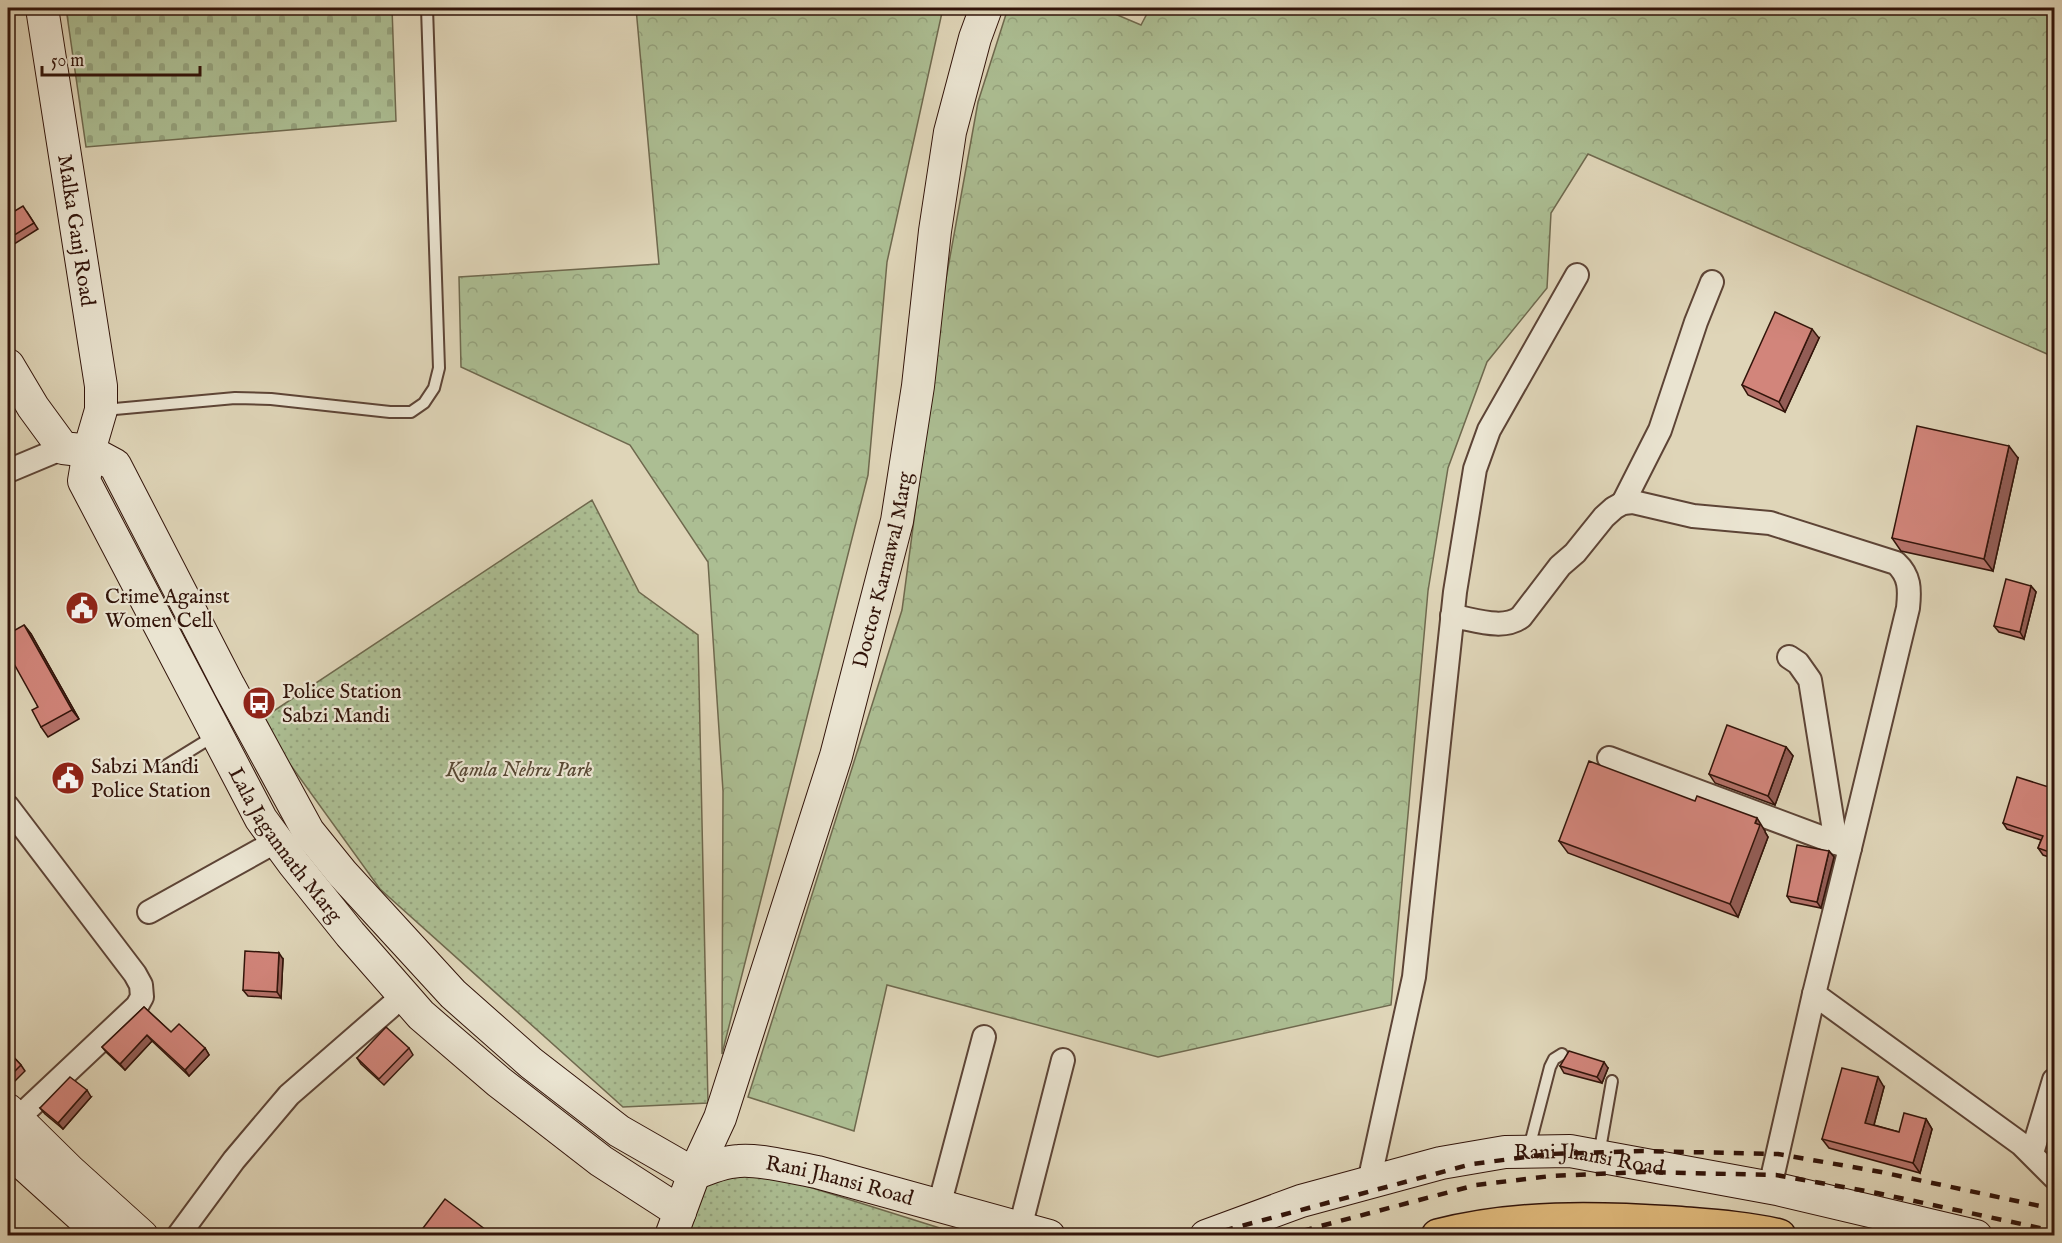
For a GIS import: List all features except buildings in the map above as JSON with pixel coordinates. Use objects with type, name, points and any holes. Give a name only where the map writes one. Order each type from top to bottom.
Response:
[{"type":"main road","name":"Malka Ganj Road","points":[[42,8],[101,386],[101,410],[76,449]]},
{"type":"main road","name":"Doctor Karnawal Marg","points":[[694,1174],[720,1118],[836,756],[897,521],[918,386],[935,231],[950,132],[975,38],[986,8]]},
{"type":"main road","points":[[8,365],[33,407],[76,449]]},
{"type":"main road","name":"Lala Jagannath Marg","points":[[76,449],[84,481],[261,819],[285,853],[421,1015],[508,1089],[601,1161],[675,1224]]},
{"type":"main road","name":"Lala Jagannath Marg","points":[[76,449],[115,465],[229,686],[308,831],[349,882],[453,994],[531,1063],[619,1131],[694,1174]]},
{"type":"main road","points":[[285,853],[318,844]]},
{"type":"main road","points":[[13,1114],[70,1171],[142,1236]]},
{"type":"main road","points":[[720,1118],[741,1160]]},
{"type":"main road","points":[[8,1149],[103,1236]]},
{"type":"main road","name":"Rani Jhansi Road","points":[[1226,1232],[1300,1201],[1441,1163],[1505,1152],[1570,1151],[1770,1187],[1976,1236]]},
{"type":"main road","name":"Rani Jhansi Road","points":[[694,1174],[715,1165],[741,1160],[817,1172],[1035,1232]]},
{"type":"main road","points":[[675,1224],[694,1174]]},
{"type":"main road","points":[[1438,1236],[1496,1225],[1554,1221],[1634,1221],[1700,1225],[1779,1236]]},
{"type":"street","points":[[1369,1182],[1414,977],[1452,616],[1475,469],[1489,430],[1577,275]]},
{"type":"street","points":[[1623,503],[1660,429],[1712,282]]},
{"type":"street","points":[[8,471],[76,449]]},
{"type":"street","points":[[1452,616],[1503,624],[1515,622],[1560,566],[1575,553],[1604,517],[1623,503],[1633,502],[1670,513],[1754,521],[1785,527],[1891,560],[1904,571],[1909,588],[1908,608],[1843,846],[1814,994],[1770,1187]]},
{"type":"street","points":[[1789,657],[1798,663],[1810,680],[1843,846]]},
{"type":"street","points":[[1609,758],[1843,846]]},
{"type":"street","points":[[8,807],[135,974],[141,985],[142,997],[137,1005],[13,1114]]},
{"type":"street","points":[[149,912],[285,853]]},
{"type":"street","points":[[1814,994],[2031,1153],[2055,1177]]},
{"type":"street","points":[[178,1236],[241,1151],[290,1095],[404,995]]},
{"type":"street","points":[[939,1206],[984,1037]]},
{"type":"street","points":[[1035,1232],[1063,1060]]},
{"type":"street","points":[[2031,1153],[2055,1080]]},
{"type":"lane","points":[[101,410],[235,398],[271,399],[390,412],[411,412],[424,403],[434,388],[439,368],[427,8]]},
{"type":"lane","points":[[162,768],[217,734]]},
{"type":"lane","points":[[1528,1152],[1550,1066],[1554,1059],[1562,1054]]},
{"type":"lane","points":[[1599,1156],[1612,1081]]},
{"type":"green space","points":[[66,8],[392,8],[396,121],[86,147]]},
{"type":"green space","points":[[636,8],[943,8],[887,262],[868,475],[722,1054],[723,791],[708,562],[630,445],[461,367],[459,277],[659,264]]},
{"type":"green space","points":[[1008,8],[1101,8],[1141,25],[1150,8],[2054,8],[2054,357],[1588,154],[1551,213],[1547,288],[1487,362],[1448,468],[1428,591],[1391,1005],[1158,1057],[887,985],[854,1131],[748,1097],[902,610],[946,279],[978,102]]},
{"type":"green space","name":"Kamla Nehru Park","points":[[592,500],[639,592],[698,635],[708,1103],[623,1107],[380,889],[287,760],[263,718]]},
{"type":"green space","points":[[768,1174],[962,1235],[678,1236],[681,1225],[712,1178]]},
{"type":"railway","points":[[1204,1236],[1472,1164],[1550,1154],[1642,1151],[1778,1154],[1881,1172],[2054,1209]]},
{"type":"railway","points":[[1283,1236],[1476,1185],[1551,1176],[1642,1172],[1776,1175],[1877,1193],[2054,1231]]},
{"type":"place","name":"Crime Against Women Cell","points":[[82,608]]},
{"type":"place","name":"Police Station Sabzi Mandi","points":[[259,703]]},
{"type":"place","name":"Sabzi Mandi Police Station","points":[[68,778]]}]
